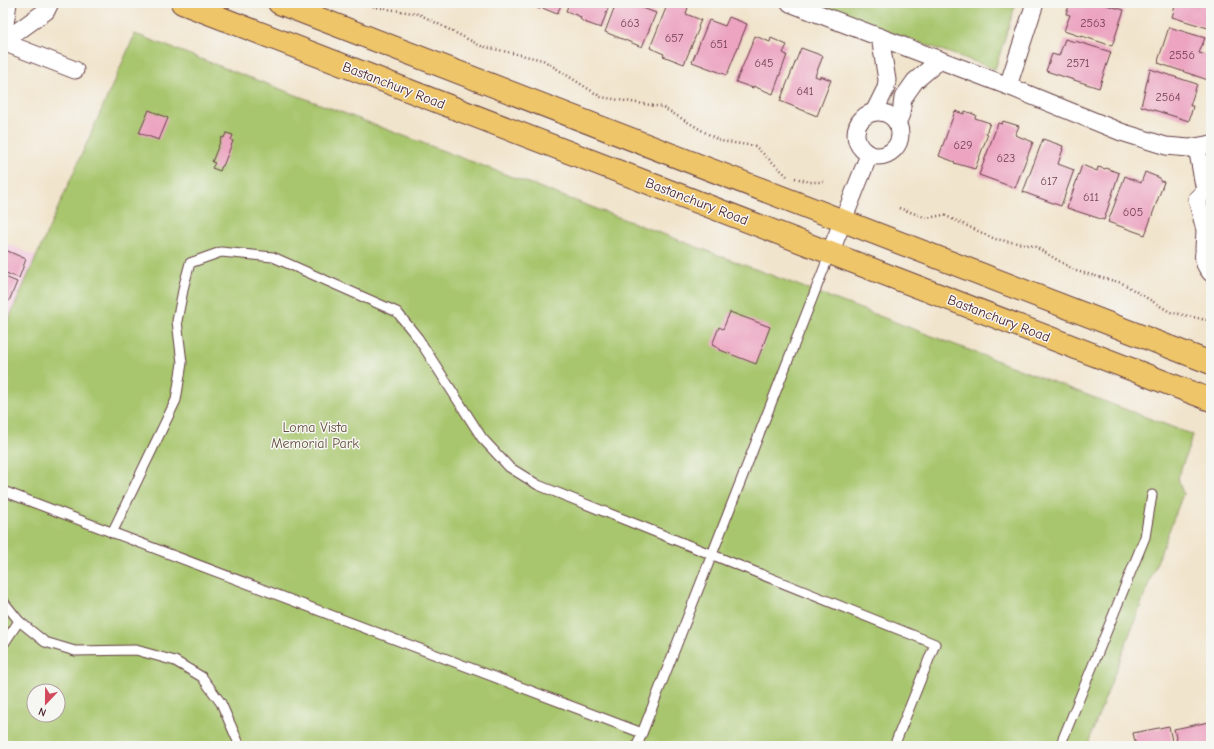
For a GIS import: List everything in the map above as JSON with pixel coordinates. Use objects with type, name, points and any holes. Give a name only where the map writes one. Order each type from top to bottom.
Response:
[{"type":"main road","name":"Bastanchury Road","points":[[182,3],[1211,400]]},
{"type":"main road","points":[[279,3],[1211,363]]},
{"type":"street","points":[[3,38],[8,3]]},
{"type":"street","points":[[3,42],[46,11],[50,3]]},
{"type":"street","points":[[1008,86],[1035,3]]},
{"type":"street","points":[[795,4],[1008,86],[1121,132],[1166,146],[1189,148],[1204,146],[1208,192],[1197,199],[1208,244],[1203,258],[1205,265],[1211,273]]},
{"type":"street","points":[[874,112],[886,88],[887,80],[880,37]]},
{"type":"street","points":[[3,42],[75,70]]},
{"type":"street","points":[[897,123],[901,114],[903,98],[915,81],[940,60]]},
{"type":"street","points":[[882,112],[894,118],[897,123],[900,133],[900,140],[897,146],[890,153],[877,157],[869,155],[858,145],[856,137],[857,127],[862,119],[868,114],[882,112]]},
{"type":"street","points":[[830,253],[869,155]]},
{"type":"lane","points":[[112,533],[176,400],[182,363],[177,321],[190,262],[221,252],[273,257],[398,312],[418,338],[482,438],[509,467],[538,485],[935,644],[894,746]]},
{"type":"lane","points":[[637,746],[830,253]]},
{"type":"lane","points":[[3,492],[642,733]]},
{"type":"lane","points":[[1060,746],[1145,537],[1152,495]]},
{"type":"lane","points":[[3,601],[18,621],[45,642],[75,651],[136,650],[175,661],[202,677],[221,703],[240,746]]},
{"type":"lane","points":[[3,645],[18,621]]},
{"type":"path","points":[[366,3],[375,7],[419,14],[481,46],[543,60],[601,97],[662,107],[720,141],[755,146],[787,176],[810,182],[826,182]]},
{"type":"path","points":[[900,208],[927,218],[944,215],[995,240],[1034,246],[1076,271],[1122,283],[1170,312],[1211,321]]},
{"type":"shaded area","points":[[3,242],[36,256],[3,331]]},
{"type":"green space","points":[[812,3],[1016,3],[995,69]]},
{"type":"green space","name":"Loma Vista Memorial Park","points":[[135,34],[1193,435],[1178,478],[1183,494],[1087,746],[3,746],[3,332]]},
{"type":"building","points":[[524,3],[562,3],[557,14],[540,7],[540,9]]},
{"type":"building","points":[[569,3],[610,3],[601,28],[584,22],[580,19],[581,17],[566,11]]},
{"type":"building","points":[[616,3],[641,3],[640,7],[656,13],[642,47],[605,32]]},
{"type":"building","points":[[668,3],[689,4],[686,14],[701,20],[684,64],[663,56],[664,54],[650,48]]},
{"type":"building","points":[[1070,3],[1099,3],[1124,10],[1112,46],[1064,31],[1070,15],[1066,14]]},
{"type":"building","points":[[1176,3],[1211,3],[1211,29],[1172,17]]},
{"type":"building","points":[[729,17],[747,24],[727,75],[692,62],[709,20],[725,26]]},
{"type":"building","points":[[1169,27],[1205,38],[1199,53],[1211,56],[1211,81],[1158,63]]},
{"type":"building","points":[[755,36],[770,42],[771,38],[787,45],[783,53],[787,55],[773,94],[753,86],[753,88],[736,82]]},
{"type":"building","points":[[1065,39],[1111,52],[1099,88],[1046,71],[1052,54],[1059,56]]},
{"type":"building","points":[[801,48],[823,56],[815,76],[820,78],[820,76],[831,80],[817,116],[780,101]]},
{"type":"building","points":[[1150,69],[1197,84],[1190,106],[1193,106],[1189,121],[1141,106]]},
{"type":"building","points":[[149,110],[168,118],[159,140],[139,133]]},
{"type":"building","points":[[955,111],[964,114],[965,111],[976,115],[975,118],[990,123],[986,133],[988,134],[975,169],[954,163],[955,162],[939,156]]},
{"type":"building","points":[[1003,121],[1019,126],[1015,135],[1033,142],[1015,188],[979,175],[998,123],[1002,124]]},
{"type":"building","points":[[226,133],[233,135],[231,140],[233,141],[220,171],[212,168],[215,163],[212,162],[222,137],[224,138]]},
{"type":"building","points":[[1043,139],[1063,146],[1058,164],[1074,170],[1061,206],[1023,192]]},
{"type":"building","points":[[1082,165],[1097,171],[1098,167],[1106,168],[1119,173],[1104,220],[1067,208]]},
{"type":"building","points":[[1145,172],[1160,178],[1160,181],[1164,182],[1145,235],[1108,222],[1125,176],[1141,183]]},
{"type":"building","points":[[3,249],[26,259],[19,278],[3,272]]},
{"type":"building","points":[[3,276],[17,282],[9,301],[3,299]]},
{"type":"building","points":[[730,312],[770,327],[756,364],[720,350],[712,345],[719,327],[723,329]]},
{"type":"building","points":[[1209,722],[1211,731],[1211,746],[1178,746],[1174,729]]},
{"type":"building","points":[[1169,726],[1173,746],[1136,746],[1133,733]]}]
